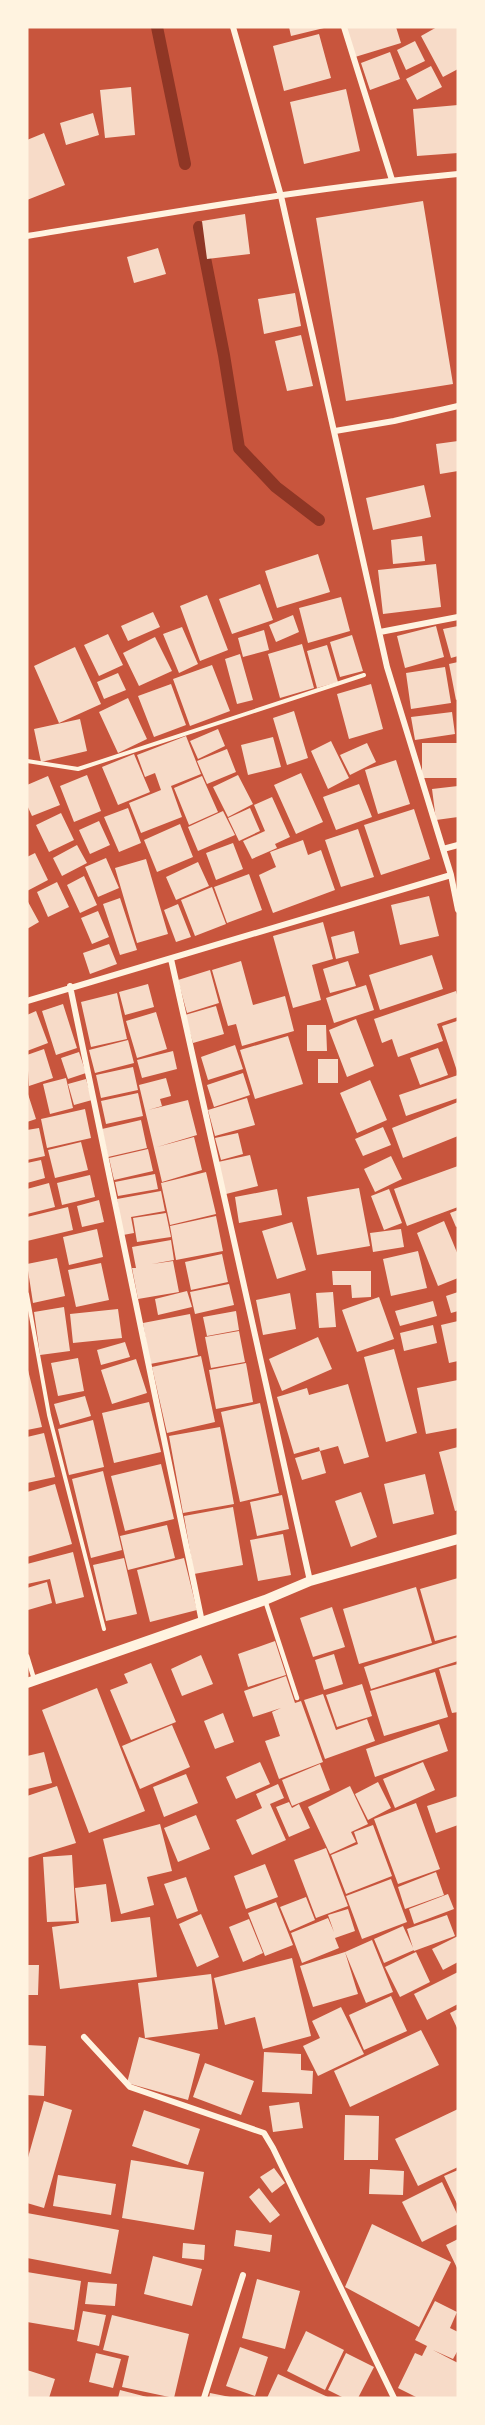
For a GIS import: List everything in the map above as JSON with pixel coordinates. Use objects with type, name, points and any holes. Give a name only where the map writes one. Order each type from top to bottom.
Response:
[{"type":"street","points":[[233,27],[281,196],[387,667],[451,875],[458,910]]},
{"type":"street","points":[[344,27],[392,180]]},
{"type":"street","points":[[27,236],[392,180],[458,174]]},
{"type":"street","points":[[335,431],[394,421],[458,406]]},
{"type":"street","points":[[380,632],[458,617]]},
{"type":"street","points":[[443,849],[458,845]]},
{"type":"street","points":[[27,1001],[70,986],[171,959],[451,875]]},
{"type":"street","points":[[171,959],[310,1581]]},
{"type":"street","points":[[70,986],[202,1622]]},
{"type":"street","points":[[31,1681],[265,1600],[310,1581],[458,1539]]},
{"type":"street","points":[[84,2037],[130,2087],[264,2133],[394,2398]]},
{"type":"street","points":[[204,2398],[243,2275]]},
{"type":"lane","points":[[265,1600],[297,1698]]},
{"type":"lane","points":[[27,1656],[31,1681]]},
{"type":"path","points":[[27,762],[78,769],[387,667]]},
{"type":"path","points":[[27,1294],[49,1415],[110,1653]]},
{"type":"building","points":[[289,27],[324,27],[324,28],[291,36]]},
{"type":"building","points":[[346,27],[396,27],[401,43],[355,57]]},
{"type":"building","points":[[437,27],[458,27],[458,69],[443,77],[421,36]]},
{"type":"building","points":[[319,34],[331,78],[284,91],[273,46]]},
{"type":"building","points":[[415,41],[425,61],[406,70],[397,50]]},
{"type":"building","points":[[390,52],[400,79],[370,90],[361,63]]},
{"type":"building","points":[[431,66],[442,87],[417,100],[406,79]]},
{"type":"building","points":[[131,87],[135,135],[105,138],[100,90]]},
{"type":"building","points":[[346,89],[360,151],[304,164],[290,102]]},
{"type":"building","points":[[458,105],[458,153],[417,156],[413,109]]},
{"type":"building","points":[[93,113],[99,135],[66,145],[60,123]]},
{"type":"building","points":[[44,133],[65,185],[27,200],[27,140]]},
{"type":"building","points":[[423,201],[453,384],[346,401],[316,218]]},
{"type":"building","points":[[245,214],[250,254],[207,259],[202,221]]},
{"type":"building","points":[[158,248],[166,274],[134,283],[127,257]]},
{"type":"building","points":[[295,293],[301,326],[264,334],[258,299]]},
{"type":"building","points":[[301,335],[313,386],[287,391],[275,341]]},
{"type":"building","points":[[458,441],[458,471],[440,474],[436,444]]},
{"type":"building","points":[[424,485],[431,517],[373,530],[366,498]]},
{"type":"building","points":[[422,536],[425,561],[393,564],[391,540]]},
{"type":"building","points":[[318,554],[330,592],[277,608],[265,571]]},
{"type":"building","points":[[436,564],[441,607],[383,614],[378,570]]},
{"type":"building","points":[[260,584],[273,620],[232,634],[219,599]]},
{"type":"building","points":[[207,595],[228,650],[200,661],[180,606]]},
{"type":"building","points":[[341,597],[350,631],[308,643],[299,608]]},
{"type":"building","points":[[153,612],[160,627],[128,641],[121,626]]},
{"type":"building","points":[[293,615],[299,632],[276,642],[269,625]]},
{"type":"building","points":[[436,626],[444,657],[405,668],[397,636]]},
{"type":"building","points":[[458,626],[458,656],[451,658],[443,629]]},
{"type":"building","points":[[182,627],[198,664],[179,673],[163,634]]},
{"type":"building","points":[[264,630],[269,650],[243,657],[238,638]]},
{"type":"building","points":[[108,634],[123,665],[99,676],[84,645]]},
{"type":"building","points":[[352,635],[363,671],[340,677],[330,642]]},
{"type":"building","points":[[155,637],[172,671],[139,686],[123,653]]},
{"type":"building","points":[[302,644],[314,688],[280,698],[268,654]]},
{"type":"building","points":[[327,645],[338,682],[317,688],[307,651]]},
{"type":"building","points":[[75,647],[101,704],[59,723],[34,666]]},
{"type":"building","points":[[240,654],[253,700],[237,704],[225,659]]},
{"type":"building","points":[[458,662],[458,699],[456,700],[449,664]]},
{"type":"building","points":[[212,665],[230,711],[190,726],[173,679]]},
{"type":"building","points":[[445,667],[451,703],[411,709],[406,673]]},
{"type":"building","points":[[118,673],[126,690],[104,699],[97,682]]},
{"type":"building","points":[[171,684],[186,725],[154,737],[138,696]]},
{"type":"building","points":[[371,684],[383,729],[349,739],[337,694]]},
{"type":"building","points":[[128,698],[147,739],[118,753],[99,712]]},
{"type":"building","points":[[294,711],[308,758],[287,765],[273,718]]},
{"type":"building","points":[[452,712],[455,734],[415,740],[411,717]]},
{"type":"building","points":[[80,719],[87,751],[41,762],[34,729]]},
{"type":"building","points":[[218,729],[225,746],[198,759],[190,741]]},
{"type":"building","points":[[186,736],[201,774],[171,786],[182,817],[141,833],[129,803],[161,790],[155,773],[145,777],[137,755]]},
{"type":"building","points":[[273,737],[281,767],[248,775],[241,745]]},
{"type":"building","points":[[331,741],[349,778],[328,789],[311,751]]},
{"type":"building","points":[[367,743],[376,762],[350,775],[340,755]]},
{"type":"building","points":[[422,743],[458,743],[458,778],[422,778]]},
{"type":"building","points":[[227,749],[236,772],[207,784],[197,761]]},
{"type":"building","points":[[134,754],[150,792],[118,805],[102,767]]},
{"type":"building","points":[[396,760],[410,804],[378,814],[365,770]]},
{"type":"building","points":[[301,773],[323,822],[296,834],[274,785]]},
{"type":"building","points":[[87,775],[101,811],[74,822],[60,786]]},
{"type":"building","points":[[238,775],[253,804],[228,817],[213,787]]},
{"type":"building","points":[[48,776],[60,805],[32,816],[27,805],[27,785]]},
{"type":"building","points":[[202,776],[218,812],[189,825],[174,788]]},
{"type":"building","points":[[359,784],[372,817],[336,830],[323,797]]},
{"type":"building","points":[[458,786],[458,817],[436,820],[432,789]]},
{"type":"building","points":[[272,797],[290,837],[275,844],[277,848],[252,859],[243,841],[265,831],[254,805]]},
{"type":"building","points":[[128,808],[141,843],[119,852],[104,817]]},
{"type":"building","points":[[250,808],[260,831],[239,841],[228,818]]},
{"type":"building","points":[[414,809],[430,859],[381,875],[364,825]]},
{"type":"building","points":[[223,811],[235,835],[198,851],[188,827]]},
{"type":"building","points":[[61,813],[74,840],[49,852],[36,825]]},
{"type":"building","points":[[99,821],[110,845],[90,854],[79,830]]},
{"type":"building","points":[[180,824],[193,857],[157,872],[144,840]]},
{"type":"building","points":[[358,829],[374,877],[341,887],[325,840]]},
{"type":"building","points":[[303,840],[308,855],[321,850],[335,890],[273,913],[259,875],[276,867],[270,852]]},
{"type":"building","points":[[233,843],[243,869],[216,880],[206,853]]},
{"type":"building","points":[[77,845],[87,863],[62,876],[53,858]]},
{"type":"building","points":[[35,853],[48,880],[27,891],[27,857]]},
{"type":"building","points":[[106,858],[119,888],[98,897],[85,867]]},
{"type":"building","points":[[146,859],[168,934],[137,943],[115,868]]},
{"type":"building","points":[[198,862],[209,886],[176,900],[166,877]]},
{"type":"building","points":[[249,874],[262,910],[227,923],[214,887]]},
{"type":"building","points":[[84,876],[97,905],[80,913],[67,885]]},
{"type":"building","points":[[57,882],[69,907],[48,917],[37,892]]},
{"type":"building","points":[[212,887],[226,924],[195,936],[181,900]]},
{"type":"building","points":[[429,896],[439,936],[400,945],[391,905]]},
{"type":"building","points":[[120,898],[137,950],[120,955],[103,904]]},
{"type":"building","points":[[27,900],[39,922],[27,929]]},
{"type":"building","points":[[178,904],[191,937],[176,942],[164,910]]},
{"type":"building","points":[[98,911],[109,937],[92,944],[81,918]]},
{"type":"building","points":[[323,922],[333,959],[312,965],[321,1000],[293,1008],[273,936]]},
{"type":"building","points":[[354,931],[359,953],[336,959],[331,937]]},
{"type":"building","points":[[109,944],[117,964],[90,974],[83,953]]},
{"type":"building","points":[[432,955],[443,989],[380,1010],[369,975]]},
{"type":"building","points":[[241,961],[253,1005],[285,996],[294,1031],[242,1046],[236,1024],[228,1026],[212,970]]},
{"type":"building","points":[[348,961],[356,986],[330,993],[323,969]]},
{"type":"building","points":[[210,970],[219,1003],[187,1013],[178,980]]},
{"type":"building","points":[[148,984],[154,1007],[125,1015],[119,992]]},
{"type":"building","points":[[366,985],[374,1010],[334,1023],[326,998]]},
{"type":"building","points":[[456,991],[458,1017],[437,1024],[443,1041],[398,1057],[392,1039],[382,1043],[374,1019]]},
{"type":"building","points":[[117,993],[127,1039],[91,1047],[81,1002]]},
{"type":"building","points":[[63,1004],[77,1048],[56,1055],[42,1011]]},
{"type":"building","points":[[216,1006],[224,1034],[193,1043],[185,1015]]},
{"type":"building","points":[[36,1011],[48,1043],[27,1051],[27,1015]]},
{"type":"building","points":[[156,1012],[167,1049],[137,1058],[126,1021]]},
{"type":"building","points":[[356,1019],[374,1066],[347,1077],[329,1030]]},
{"type":"building","points":[[457,1021],[458,1024],[458,1074],[442,1026]]},
{"type":"building","points":[[307,1025],[326,1025],[327,1051],[307,1051]]},
{"type":"building","points":[[288,1036],[303,1084],[255,1099],[240,1050]]},
{"type":"building","points":[[128,1040],[134,1063],[95,1073],[89,1050]]},
{"type":"building","points":[[235,1045],[243,1069],[208,1080],[201,1057]]},
{"type":"building","points":[[438,1048],[448,1075],[420,1085],[410,1058]]},
{"type":"building","points":[[44,1049],[53,1078],[29,1086],[27,1055]]},
{"type":"building","points":[[173,1051],[177,1069],[142,1078],[137,1060]]},
{"type":"building","points":[[79,1052],[86,1073],[68,1079],[61,1058]]},
{"type":"building","points":[[318,1059],[338,1059],[338,1083],[318,1083]]},
{"type":"building","points":[[133,1067],[138,1090],[101,1098],[96,1075]]},
{"type":"building","points":[[243,1073],[250,1095],[214,1107],[207,1085]]},
{"type":"building","points":[[458,1075],[458,1098],[406,1116],[399,1095]]},
{"type":"building","points":[[66,1078],[73,1108],[50,1114],[43,1084]]},
{"type":"building","points":[[166,1078],[171,1096],[160,1099],[162,1106],[148,1110],[188,1100],[197,1135],[157,1147],[194,1137],[202,1170],[162,1182],[139,1085]]},
{"type":"building","points":[[86,1079],[92,1100],[74,1105],[68,1084]]},
{"type":"building","points":[[370,1080],[387,1120],[357,1133],[340,1093]]},
{"type":"building","points":[[27,1091],[36,1119],[27,1122]]},
{"type":"building","points":[[138,1093],[143,1116],[106,1124],[101,1101]]},
{"type":"building","points":[[247,1098],[255,1125],[215,1136],[208,1110]]},
{"type":"building","points":[[458,1102],[458,1136],[403,1158],[392,1128]]},
{"type":"building","points":[[85,1109],[91,1138],[47,1148],[41,1119]]},
{"type":"building","points":[[141,1120],[147,1148],[108,1157],[102,1129]]},
{"type":"building","points":[[383,1127],[391,1145],[363,1156],[355,1139]]},
{"type":"building","points":[[39,1128],[45,1156],[27,1160],[27,1130]]},
{"type":"building","points":[[238,1133],[243,1154],[221,1160],[215,1138]]},
{"type":"building","points":[[81,1142],[88,1170],[55,1178],[48,1150]]},
{"type":"building","points":[[148,1149],[153,1171],[114,1180],[109,1158]]},
{"type":"building","points":[[250,1155],[258,1186],[226,1194],[218,1162]]},
{"type":"building","points":[[391,1156],[402,1179],[375,1192],[364,1169]]},
{"type":"building","points":[[41,1160],[45,1178],[27,1183],[27,1163]]},
{"type":"building","points":[[458,1166],[458,1207],[407,1226],[394,1189]]},
{"type":"building","points":[[206,1172],[216,1214],[170,1225],[161,1183]]},
{"type":"building","points":[[155,1174],[158,1189],[118,1196],[115,1182]]},
{"type":"building","points":[[90,1175],[95,1197],[62,1205],[57,1183]]},
{"type":"building","points":[[49,1183],[55,1207],[27,1214],[27,1189]]},
{"type":"building","points":[[359,1188],[370,1246],[317,1255],[307,1197]]},
{"type":"building","points":[[277,1189],[282,1215],[239,1223],[235,1197]]},
{"type":"building","points":[[389,1189],[402,1223],[384,1230],[371,1196]]},
{"type":"building","points":[[161,1191],[165,1211],[131,1217],[134,1233],[123,1235],[117,1199]]},
{"type":"building","points":[[99,1200],[104,1222],[82,1227],[77,1206]]},
{"type":"building","points":[[68,1207],[73,1230],[27,1241],[27,1217]]},
{"type":"building","points":[[458,1210],[458,1226],[456,1227],[450,1213]]},
{"type":"building","points":[[166,1213],[171,1237],[137,1242],[133,1218]]},
{"type":"building","points":[[216,1216],[223,1251],[176,1260],[170,1226]]},
{"type":"building","points":[[444,1221],[458,1255],[458,1278],[438,1286],[417,1233]]},
{"type":"building","points":[[292,1222],[306,1270],[277,1279],[262,1231]]},
{"type":"building","points":[[97,1229],[103,1257],[69,1265],[63,1237]]},
{"type":"building","points":[[401,1229],[404,1247],[373,1252],[370,1233]]},
{"type":"building","points":[[171,1240],[174,1260],[152,1264],[173,1261],[179,1292],[138,1299],[132,1268],[136,1268],[132,1247]]},
{"type":"building","points":[[418,1251],[427,1288],[391,1296],[383,1259]]},
{"type":"building","points":[[222,1254],[228,1282],[191,1290],[185,1262]]},
{"type":"building","points":[[57,1258],[65,1296],[33,1303],[27,1264]]},
{"type":"building","points":[[101,1263],[109,1300],[76,1307],[68,1270]]},
{"type":"building","points":[[332,1271],[371,1271],[371,1297],[352,1298],[351,1285],[333,1285]]},
{"type":"building","points":[[229,1284],[234,1305],[195,1314],[190,1292]]},
{"type":"building","points":[[187,1291],[192,1307],[158,1315],[155,1299]]},
{"type":"building","points":[[333,1292],[336,1327],[319,1328],[316,1293]]},
{"type":"building","points":[[458,1292],[458,1311],[451,1313],[446,1296]]},
{"type":"building","points":[[290,1293],[296,1329],[263,1335],[256,1300]]},
{"type":"building","points":[[379,1297],[394,1339],[357,1352],[342,1310]]},
{"type":"building","points":[[433,1301],[437,1316],[400,1326],[395,1311]]},
{"type":"building","points":[[64,1307],[70,1351],[40,1355],[34,1312]]},
{"type":"building","points":[[118,1309],[122,1338],[73,1343],[70,1314]]},
{"type":"building","points":[[236,1311],[239,1330],[207,1336],[203,1317]]},
{"type":"building","points":[[190,1314],[198,1355],[150,1364],[143,1323]]},
{"type":"building","points":[[458,1321],[458,1361],[449,1363],[441,1325]]},
{"type":"building","points":[[433,1325],[437,1343],[404,1351],[400,1333]]},
{"type":"building","points":[[239,1331],[245,1362],[211,1368],[205,1337]]},
{"type":"building","points":[[318,1337],[332,1369],[282,1391],[269,1359]]},
{"type":"building","points":[[125,1342],[130,1357],[101,1365],[97,1350]]},
{"type":"building","points":[[394,1349],[417,1433],[386,1442],[364,1357]]},
{"type":"building","points":[[201,1356],[215,1422],[167,1433],[152,1367]]},
{"type":"building","points":[[78,1358],[84,1391],[58,1396],[51,1363]]},
{"type":"building","points":[[136,1359],[147,1393],[112,1404],[101,1370]]},
{"type":"building","points":[[246,1363],[253,1402],[216,1409],[209,1370]]},
{"type":"building","points":[[27,1366],[42,1427],[27,1430]]},
{"type":"building","points":[[458,1380],[458,1428],[426,1434],[417,1388]]},
{"type":"building","points":[[348,1384],[369,1457],[344,1464],[338,1446],[320,1451],[319,1447],[294,1454],[277,1397],[307,1388],[309,1395]]},
{"type":"building","points":[[85,1396],[91,1416],[60,1425],[54,1404]]},
{"type":"building","points":[[149,1402],[161,1452],[114,1463],[102,1413]]},
{"type":"building","points":[[260,1403],[279,1493],[240,1502],[221,1412]]},
{"type":"building","points":[[93,1420],[104,1467],[69,1475],[58,1429]]},
{"type":"building","points":[[220,1427],[234,1504],[183,1513],[169,1436]]},
{"type":"building","points":[[44,1433],[55,1477],[27,1483],[27,1437]]},
{"type":"building","points":[[458,1447],[458,1510],[455,1511],[439,1452]]},
{"type":"building","points":[[320,1451],[326,1473],[302,1480],[295,1458]]},
{"type":"building","points":[[161,1464],[174,1519],[125,1531],[111,1476]]},
{"type":"building","points":[[103,1471],[122,1550],[91,1558],[72,1479]]},
{"type":"building","points":[[425,1474],[434,1514],[393,1524],[384,1484]]},
{"type":"building","points":[[55,1484],[72,1544],[27,1557],[27,1492]]},
{"type":"building","points":[[361,1492],[377,1537],[351,1547],[335,1501]]},
{"type":"building","points":[[282,1495],[289,1529],[257,1536],[250,1502]]},
{"type":"building","points":[[233,1507],[243,1565],[194,1574],[184,1516]]},
{"type":"building","points":[[167,1525],[175,1558],[128,1570],[120,1536]]},
{"type":"building","points":[[283,1534],[291,1575],[258,1581],[250,1540]]},
{"type":"building","points":[[73,1552],[84,1597],[56,1604],[50,1579],[27,1584],[27,1564]]},
{"type":"building","points":[[124,1558],[137,1614],[106,1621],[93,1565]]},
{"type":"building","points":[[184,1558],[197,1610],[150,1622],[137,1570]]},
{"type":"building","points":[[458,1578],[458,1635],[435,1641],[420,1589]]},
{"type":"building","points":[[47,1582],[52,1603],[28,1610],[27,1588]]},
{"type":"building","points":[[416,1587],[432,1643],[359,1664],[343,1609]]},
{"type":"building","points":[[332,1607],[345,1647],[313,1657],[300,1618]]},
{"type":"building","points":[[458,1637],[458,1661],[371,1689],[364,1667]]},
{"type":"building","points":[[275,1641],[286,1675],[248,1687],[238,1654]]},
{"type":"building","points":[[334,1654],[343,1684],[324,1690],[315,1660]]},
{"type":"building","points":[[201,1655],[213,1684],[182,1696],[171,1669]]},
{"type":"building","points":[[151,1663],[176,1722],[131,1740],[110,1690],[128,1683],[124,1674]]},
{"type":"building","points":[[458,1664],[458,1712],[452,1713],[439,1669]]},
{"type":"building","points":[[435,1672],[448,1717],[384,1736],[370,1691]]},
{"type":"building","points":[[286,1676],[295,1703],[301,1701],[323,1762],[279,1779],[265,1741],[280,1736],[272,1712],[281,1708],[253,1717],[244,1691]]},
{"type":"building","points":[[362,1684],[372,1716],[337,1727],[326,1695]]},
{"type":"building","points":[[97,1688],[145,1811],[89,1833],[42,1710]]},
{"type":"building","points":[[323,1694],[336,1730],[367,1719],[375,1741],[325,1759],[304,1700]]},
{"type":"building","points":[[223,1713],[234,1742],[215,1749],[204,1721]]},
{"type":"building","points":[[439,1724],[448,1751],[375,1777],[366,1749]]},
{"type":"building","points":[[172,1725],[190,1767],[140,1789],[122,1746]]},
{"type":"building","points":[[44,1752],[52,1783],[27,1789],[27,1756]]},
{"type":"building","points":[[260,1762],[270,1784],[236,1799],[226,1777]]},
{"type":"building","points":[[423,1762],[435,1790],[395,1808],[383,1779]]},
{"type":"building","points":[[320,1764],[330,1790],[292,1806],[282,1780]]},
{"type":"building","points":[[186,1774],[198,1803],[164,1817],[153,1787]]},
{"type":"building","points":[[378,1782],[391,1808],[368,1820],[355,1794]]},
{"type":"building","points":[[278,1784],[284,1798],[270,1804],[286,1840],[252,1855],[236,1820],[262,1808],[256,1794]]},
{"type":"building","points":[[57,1786],[76,1843],[27,1858],[27,1796]]},
{"type":"building","points":[[350,1786],[368,1824],[351,1832],[356,1842],[330,1854],[308,1807]]},
{"type":"building","points":[[458,1796],[458,1825],[436,1833],[427,1806]]},
{"type":"building","points":[[289,1802],[292,1808],[299,1804],[310,1828],[289,1837],[276,1807]]},
{"type":"building","points":[[416,1803],[440,1869],[398,1884],[374,1819]]},
{"type":"building","points":[[196,1815],[210,1849],[178,1862],[164,1828]]},
{"type":"building","points":[[160,1824],[172,1871],[147,1877],[154,1905],[121,1914],[103,1839]]},
{"type":"building","points":[[373,1825],[392,1876],[346,1894],[331,1855],[358,1844],[354,1832]]},
{"type":"building","points":[[326,1848],[348,1906],[316,1918],[294,1860]]},
{"type":"building","points":[[72,1855],[76,1921],[47,1922],[43,1857]]},
{"type":"building","points":[[265,1864],[278,1897],[246,1909],[234,1876]]},
{"type":"building","points":[[436,1872],[444,1895],[405,1909],[398,1887]]},
{"type":"building","points":[[186,1877],[198,1911],[177,1919],[164,1884]]},
{"type":"building","points":[[391,1879],[407,1922],[362,1939],[346,1896]]},
{"type":"building","points":[[106,1884],[111,1922],[150,1917],[157,1977],[60,1989],[52,1927],[79,1923],[75,1888]]},
{"type":"building","points":[[448,1894],[454,1909],[414,1924],[409,1909]]},
{"type":"building","points":[[306,1897],[315,1920],[290,1931],[280,1907]]},
{"type":"building","points":[[276,1902],[293,1945],[265,1956],[248,1913]]},
{"type":"building","points":[[348,1909],[355,1931],[335,1938],[339,1948],[302,1963],[291,1933],[328,1918],[334,1932],[328,1915]]},
{"type":"building","points":[[201,1914],[219,1957],[197,1967],[179,1924]]},
{"type":"building","points":[[447,1915],[455,1936],[414,1951],[407,1929]]},
{"type":"building","points":[[249,1919],[263,1953],[243,1962],[229,1927]]},
{"type":"building","points":[[403,1926],[414,1950],[384,1963],[374,1939]]},
{"type":"building","points":[[458,1936],[458,1962],[443,1970],[432,1949]]},
{"type":"building","points":[[372,1940],[393,1992],[366,2003],[345,1952]]},
{"type":"building","points":[[345,1952],[358,1994],[313,2007],[300,1966]]},
{"type":"building","points":[[416,1952],[430,1982],[400,1997],[385,1967]]},
{"type":"building","points":[[292,1958],[311,2036],[263,2049],[255,2017],[225,2025],[214,1978]]},
{"type":"building","points":[[27,1965],[39,1965],[38,1995],[27,1995]]},
{"type":"building","points":[[458,1972],[458,2004],[427,2020],[414,1994]]},
{"type":"building","points":[[211,1974],[218,2029],[145,2038],[138,1983]]},
{"type":"building","points":[[391,1996],[407,2031],[364,2050],[349,2015]]},
{"type":"building","points":[[341,2007],[364,2054],[318,2076],[303,2046],[320,2038],[312,2021]]},
{"type":"building","points":[[458,2009],[458,2030],[450,2013]]},
{"type":"building","points":[[421,2030],[439,2065],[350,2107],[334,2071]]},
{"type":"building","points":[[139,2037],[200,2054],[188,2100],[127,2083]]},
{"type":"building","points":[[27,2045],[46,2046],[44,2096],[27,2095]]},
{"type":"building","points":[[264,2052],[301,2054],[301,2070],[313,2071],[312,2094],[262,2092]]},
{"type":"building","points":[[205,2063],[254,2081],[241,2115],[193,2097]]},
{"type":"building","points":[[44,2101],[72,2110],[44,2208],[27,2203],[27,2161]]},
{"type":"building","points":[[299,2102],[303,2128],[273,2132],[269,2106]]},
{"type":"building","points":[[458,2109],[458,2167],[418,2186],[395,2139]]},
{"type":"building","points":[[144,2110],[200,2129],[188,2165],[132,2146]]},
{"type":"building","points":[[345,2115],[379,2116],[378,2160],[344,2160]]},
{"type":"building","points":[[131,2160],[204,2172],[194,2230],[122,2218]]},
{"type":"building","points":[[274,2168],[285,2183],[272,2193],[260,2177]]},
{"type":"building","points":[[370,2169],[404,2171],[403,2195],[369,2194]]},
{"type":"building","points":[[458,2170],[458,2206],[444,2176]]},
{"type":"building","points":[[58,2175],[116,2184],[111,2215],[53,2206]]},
{"type":"building","points":[[442,2182],[458,2216],[458,2224],[422,2242],[402,2202]]},
{"type":"building","points":[[259,2188],[280,2215],[270,2223],[249,2197]]},
{"type":"building","points":[[27,2213],[119,2230],[111,2274],[27,2258]]},
{"type":"building","points":[[372,2224],[451,2262],[419,2327],[345,2287]]},
{"type":"building","points":[[236,2230],[272,2235],[270,2252],[234,2246]]},
{"type":"building","points":[[458,2239],[458,2270],[446,2245]]},
{"type":"building","points":[[183,2243],[205,2245],[204,2260],[182,2258]]},
{"type":"building","points":[[153,2256],[202,2269],[192,2306],[144,2294]]},
{"type":"building","points":[[27,2272],[81,2281],[74,2330],[27,2322]]},
{"type":"building","points":[[257,2279],[300,2291],[285,2349],[242,2338]]},
{"type":"building","points":[[88,2282],[117,2284],[115,2306],[85,2304]]},
{"type":"building","points":[[435,2301],[457,2312],[450,2328],[458,2332],[458,2350],[453,2359],[433,2350],[458,2363],[458,2398],[418,2398],[398,2388],[415,2353],[422,2356],[427,2346],[415,2340]]},
{"type":"building","points":[[83,2311],[106,2315],[99,2346],[77,2341]]},
{"type":"building","points":[[112,2315],[189,2334],[174,2398],[122,2387],[129,2356],[103,2350]]},
{"type":"building","points":[[306,2331],[344,2350],[325,2390],[287,2371]]},
{"type":"building","points":[[240,2347],[268,2357],[255,2396],[226,2386]]},
{"type":"building","points":[[96,2353],[121,2359],[113,2388],[89,2382]]},
{"type":"building","points":[[346,2353],[374,2367],[358,2398],[344,2398],[328,2390]]},
{"type":"building","points":[[27,2370],[55,2379],[49,2398],[27,2398]]},
{"type":"building","points":[[278,2374],[330,2398],[267,2398]]},
{"type":"building","points":[[120,2390],[147,2397],[147,2398],[118,2398]]},
{"type":"building","points":[[210,2393],[230,2397],[230,2398],[209,2398]]},
{"type":"waterway","points":[[157,27],[185,164]]},
{"type":"waterway","points":[[199,227],[224,355],[239,448],[276,487],[319,520]]}]
